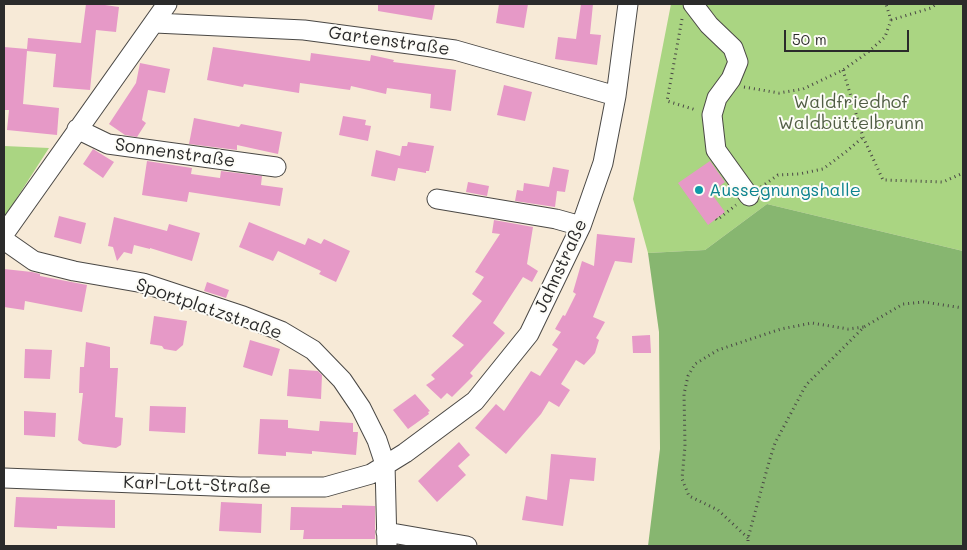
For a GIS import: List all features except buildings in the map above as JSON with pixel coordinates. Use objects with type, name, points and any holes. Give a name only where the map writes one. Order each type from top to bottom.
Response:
[{"type":"street","points":[[4,234],[167,4]]},
{"type":"street","name":"Jahnstraße","points":[[384,464],[405,453],[475,401],[529,334],[581,226],[603,163],[616,96],[628,4]]},
{"type":"street","points":[[688,8],[733,48],[738,62],[731,79],[717,98],[712,116],[716,150],[749,196]]},
{"type":"street","name":"Gartenstraße","points":[[155,22],[304,30],[455,50],[616,96]]},
{"type":"street","name":"Sonnenstraße","points":[[77,129],[108,144],[276,167]]},
{"type":"street","points":[[437,199],[556,219],[581,226]]},
{"type":"street","name":"Sportplatzstraße","points":[[4,240],[34,261],[74,271],[143,283],[243,316],[281,331],[313,350],[342,380],[361,408],[377,440],[384,464],[386,539]]},
{"type":"street","name":"Karl-Lott-Straße","points":[[4,478],[240,487],[325,487],[371,474],[384,464]]},
{"type":"street","points":[[386,539],[467,546]]},
{"type":"path","points":[[731,79],[746,89],[779,93],[803,89],[843,70],[885,37],[891,20],[886,4]]},
{"type":"path","points":[[891,20],[931,8],[936,4]]},
{"type":"path","points":[[688,8],[667,101],[712,116]]},
{"type":"path","points":[[843,70],[862,137],[883,180],[943,182],[961,174],[963,180]]},
{"type":"path","points":[[716,219],[778,175],[799,174],[823,169],[847,152],[862,137]]},
{"type":"path","points":[[748,546],[748,538],[775,444],[806,385],[864,327],[903,304],[924,302],[963,308]]},
{"type":"path","points":[[748,538],[718,510],[689,496],[682,479],[685,446],[684,394],[688,376],[695,364],[718,350],[781,329],[812,323],[848,329],[864,327]]},
{"type":"green space","name":"Waldfriedhof Waldbüttelbrunn","points":[[671,4],[963,4],[963,251],[767,204],[705,250],[648,253],[633,199]]},
{"type":"green space","points":[[4,146],[49,148],[4,218]]},
{"type":"green space","points":[[767,204],[963,251],[963,546],[648,546],[660,449],[659,332],[648,253],[705,250]]},
{"type":"place","name":"Aussegnungshalle","points":[[699,190]]}]
